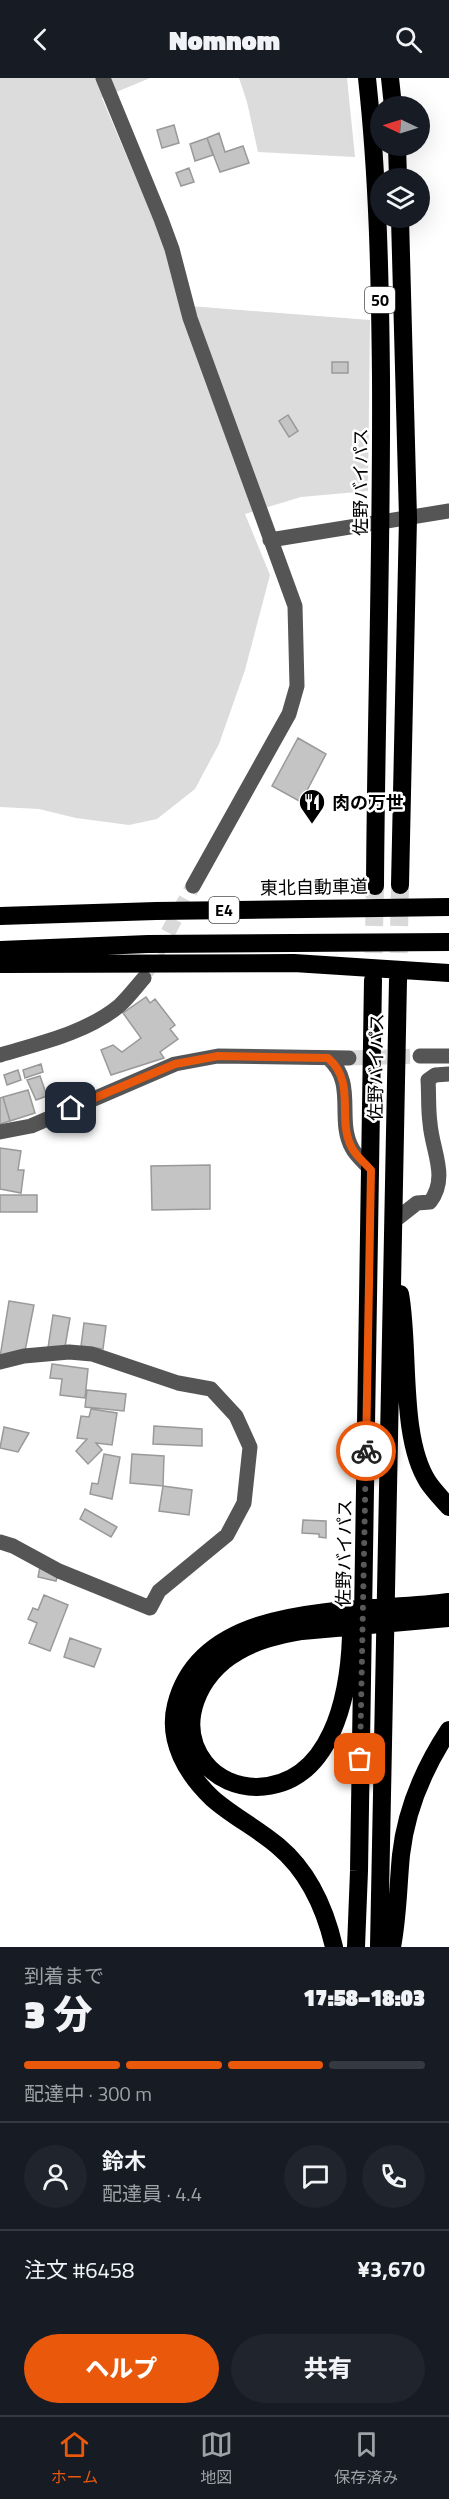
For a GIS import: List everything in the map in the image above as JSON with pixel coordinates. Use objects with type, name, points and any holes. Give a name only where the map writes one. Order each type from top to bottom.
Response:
[{"type":"highway","name":"佐野バイパス","points":[[368,78],[374,138],[380,267],[382,524],[375,886]]},
{"type":"highway","points":[[390,78],[392,96]]},
{"type":"highway","name":"50","points":[[400,228],[408,518],[400,885]]},
{"type":"highway","name":"東北自動車道","points":[[0,916],[156,911],[449,907]]},
{"type":"highway","name":"E4","points":[[0,950],[148,944],[449,942]]},
{"type":"highway","points":[[0,964],[294,963],[449,973]]},
{"type":"highway","name":"佐野バイパス","points":[[356,1947],[373,980]]},
{"type":"highway","name":"佐野バイパス","points":[[379,1947],[398,980]]},
{"type":"highway","points":[[393,1257],[404,1316],[412,1432],[427,1482],[449,1507]]},
{"type":"highway","points":[[338,1620],[256,1642],[223,1661],[211,1673],[195,1700],[191,1716],[192,1732],[197,1749],[206,1764],[218,1775],[241,1785],[267,1786],[297,1775],[313,1762],[326,1745],[345,1698],[350,1658],[355,1414],[368,1341]]},
{"type":"highway","points":[[426,1613],[449,1602]]},
{"type":"highway","points":[[334,1947],[328,1923],[316,1893],[299,1866],[278,1846],[213,1798],[184,1764],[174,1732],[174,1715],[186,1678],[214,1647],[244,1631],[275,1620],[338,1620],[426,1613],[449,1618]]},
{"type":"highway","points":[[392,1947],[397,1920],[398,1884],[405,1827],[427,1767],[449,1730]]},
{"type":"street","points":[[103,78],[164,229],[190,318],[295,606],[297,686],[282,727],[193,886]]},
{"type":"street","points":[[270,540],[382,524],[449,511]]},
{"type":"street","points":[[0,1055],[59,1037],[93,1022],[119,1006],[144,978]]},
{"type":"street","points":[[0,1132],[31,1126],[175,1064],[218,1056],[349,1058]]},
{"type":"street","points":[[420,1056],[449,1056]]},
{"type":"street","points":[[328,1058],[338,1066],[345,1088],[347,1132],[352,1148],[371,1170]]},
{"type":"street","points":[[394,1221],[417,1203],[430,1202],[438,1192],[440,1171],[430,1125],[428,1080],[435,1075],[449,1074]]},
{"type":"street","points":[[0,1362],[24,1356],[69,1352],[92,1354],[178,1383],[211,1389],[236,1416],[250,1447],[244,1503],[227,1535],[159,1591],[150,1608],[59,1571],[13,1546],[0,1542]]},
{"type":"shaded area","points":[[0,78],[150,78],[102,98],[190,306],[370,320],[368,491],[301,497],[245,514],[270,575],[245,670],[219,744],[195,789],[157,819],[129,825],[76,818],[39,809],[0,807]]},
{"type":"shaded area","points":[[239,78],[347,78],[355,157],[258,152]]},
{"type":"building","points":[[174,125],[179,143],[162,148],[157,130]]},
{"type":"building","points":[[219,133],[225,152],[243,146],[249,163],[220,172],[207,138]]},
{"type":"building","points":[[207,138],[213,155],[195,161],[190,144]]},
{"type":"building","points":[[189,168],[194,182],[181,186],[176,173]]},
{"type":"building","points":[[332,362],[348,362],[348,373],[332,373]]},
{"type":"building","points":[[288,415],[298,431],[289,437],[279,421]]},
{"type":"building","points":[[298,738],[326,754],[301,802],[272,786]]},
{"type":"building","points":[[146,997],[150,1003],[155,999],[175,1025],[170,1029],[178,1039],[160,1052],[164,1058],[111,1075],[101,1050],[113,1045],[122,1052],[141,1038],[123,1013]]},
{"type":"building","points":[[41,1064],[43,1072],[25,1078],[23,1070]]},
{"type":"building","points":[[18,1070],[21,1080],[7,1085],[4,1075]]},
{"type":"building","points":[[40,1076],[47,1096],[36,1100],[27,1080]]},
{"type":"building","points":[[28,1090],[35,1113],[10,1121],[3,1097]]},
{"type":"building","points":[[3,1097],[10,1121],[0,1124],[0,1098]]},
{"type":"building","points":[[0,1148],[21,1151],[18,1170],[24,1170],[21,1193],[0,1189]]},
{"type":"building","points":[[210,1165],[210,1209],[152,1210],[151,1166]]},
{"type":"building","points":[[0,1195],[37,1195],[37,1212],[0,1212]]},
{"type":"building","points":[[9,1301],[34,1305],[24,1356],[0,1357]]},
{"type":"building","points":[[53,1315],[70,1318],[65,1347],[48,1348]]},
{"type":"building","points":[[84,1323],[106,1326],[103,1349],[81,1346]]},
{"type":"building","points":[[52,1364],[88,1369],[85,1398],[60,1395],[62,1379],[50,1378]]},
{"type":"building","points":[[87,1390],[126,1394],[124,1411],[85,1407]]},
{"type":"building","points":[[91,1409],[117,1413],[112,1445],[96,1443],[102,1450],[88,1464],[76,1451],[87,1439],[77,1438],[81,1416],[89,1417]]},
{"type":"building","points":[[154,1426],[202,1429],[202,1446],[153,1444]]},
{"type":"building","points":[[4,1427],[29,1433],[18,1452],[0,1448]]},
{"type":"building","points":[[104,1454],[120,1457],[112,1499],[90,1494],[92,1483],[98,1484]]},
{"type":"building","points":[[132,1454],[164,1456],[163,1486],[130,1483]]},
{"type":"building","points":[[163,1486],[192,1490],[189,1515],[159,1511]]},
{"type":"building","points":[[85,1509],[117,1527],[111,1537],[80,1519]]},
{"type":"building","points":[[303,1520],[326,1521],[326,1538],[319,1537],[319,1534],[302,1533]]},
{"type":"building","points":[[40,1567],[59,1571],[56,1581],[38,1577]]},
{"type":"building","points":[[44,1595],[68,1605],[50,1651],[29,1643],[37,1623],[28,1619],[33,1608],[38,1610]]},
{"type":"building","points":[[70,1638],[101,1649],[94,1667],[64,1657]]},
{"type":"tunnel","points":[[398,980],[400,885]]},
{"type":"tunnel","points":[[146,973],[193,886]]},
{"type":"tunnel","points":[[373,980],[375,886]]},
{"type":"tunnel","points":[[349,1058],[420,1056]]},
{"type":"way so far","points":[[360,1759],[366,1451]]},
{"type":"place","name":"肉の万世","points":[[312,825]]},
{"type":"route","points":[[71,1108],[175,1064],[218,1056],[328,1058],[338,1066],[345,1088],[347,1132],[352,1148],[371,1170],[366,1451]]}]
